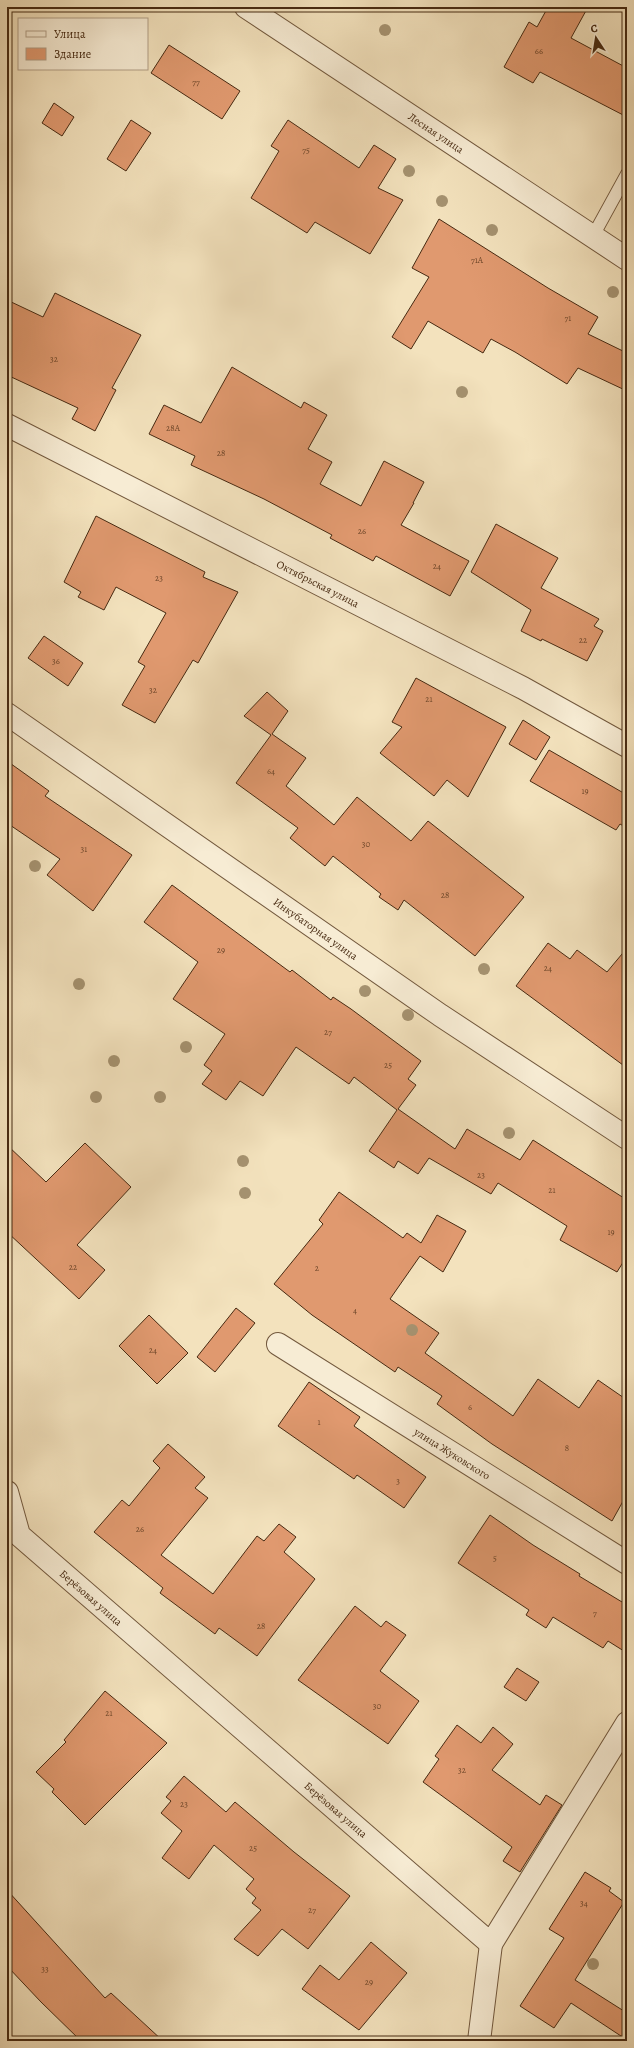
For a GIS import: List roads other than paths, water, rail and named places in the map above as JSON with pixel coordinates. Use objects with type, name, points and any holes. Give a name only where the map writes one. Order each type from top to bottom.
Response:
[{"type":"street","name":"Лесная улица","points":[[246,7],[627,259]]},
{"type":"street","name":"Октябрьская улица","points":[[7,424],[509,681],[627,746]]},
{"type":"street","name":"Инкубаторная улица","points":[[7,714],[433,1010],[627,1138]]},
{"type":"street","name":"улица Жуковского","points":[[278,1344],[627,1563]]},
{"type":"street","name":"Берёзовая улица","points":[[7,1492],[19,1535],[491,1944]]},
{"type":"street","points":[[479,2041],[491,1944],[627,1723]]},
{"type":"lane","points":[[593,236],[627,174]]}]
